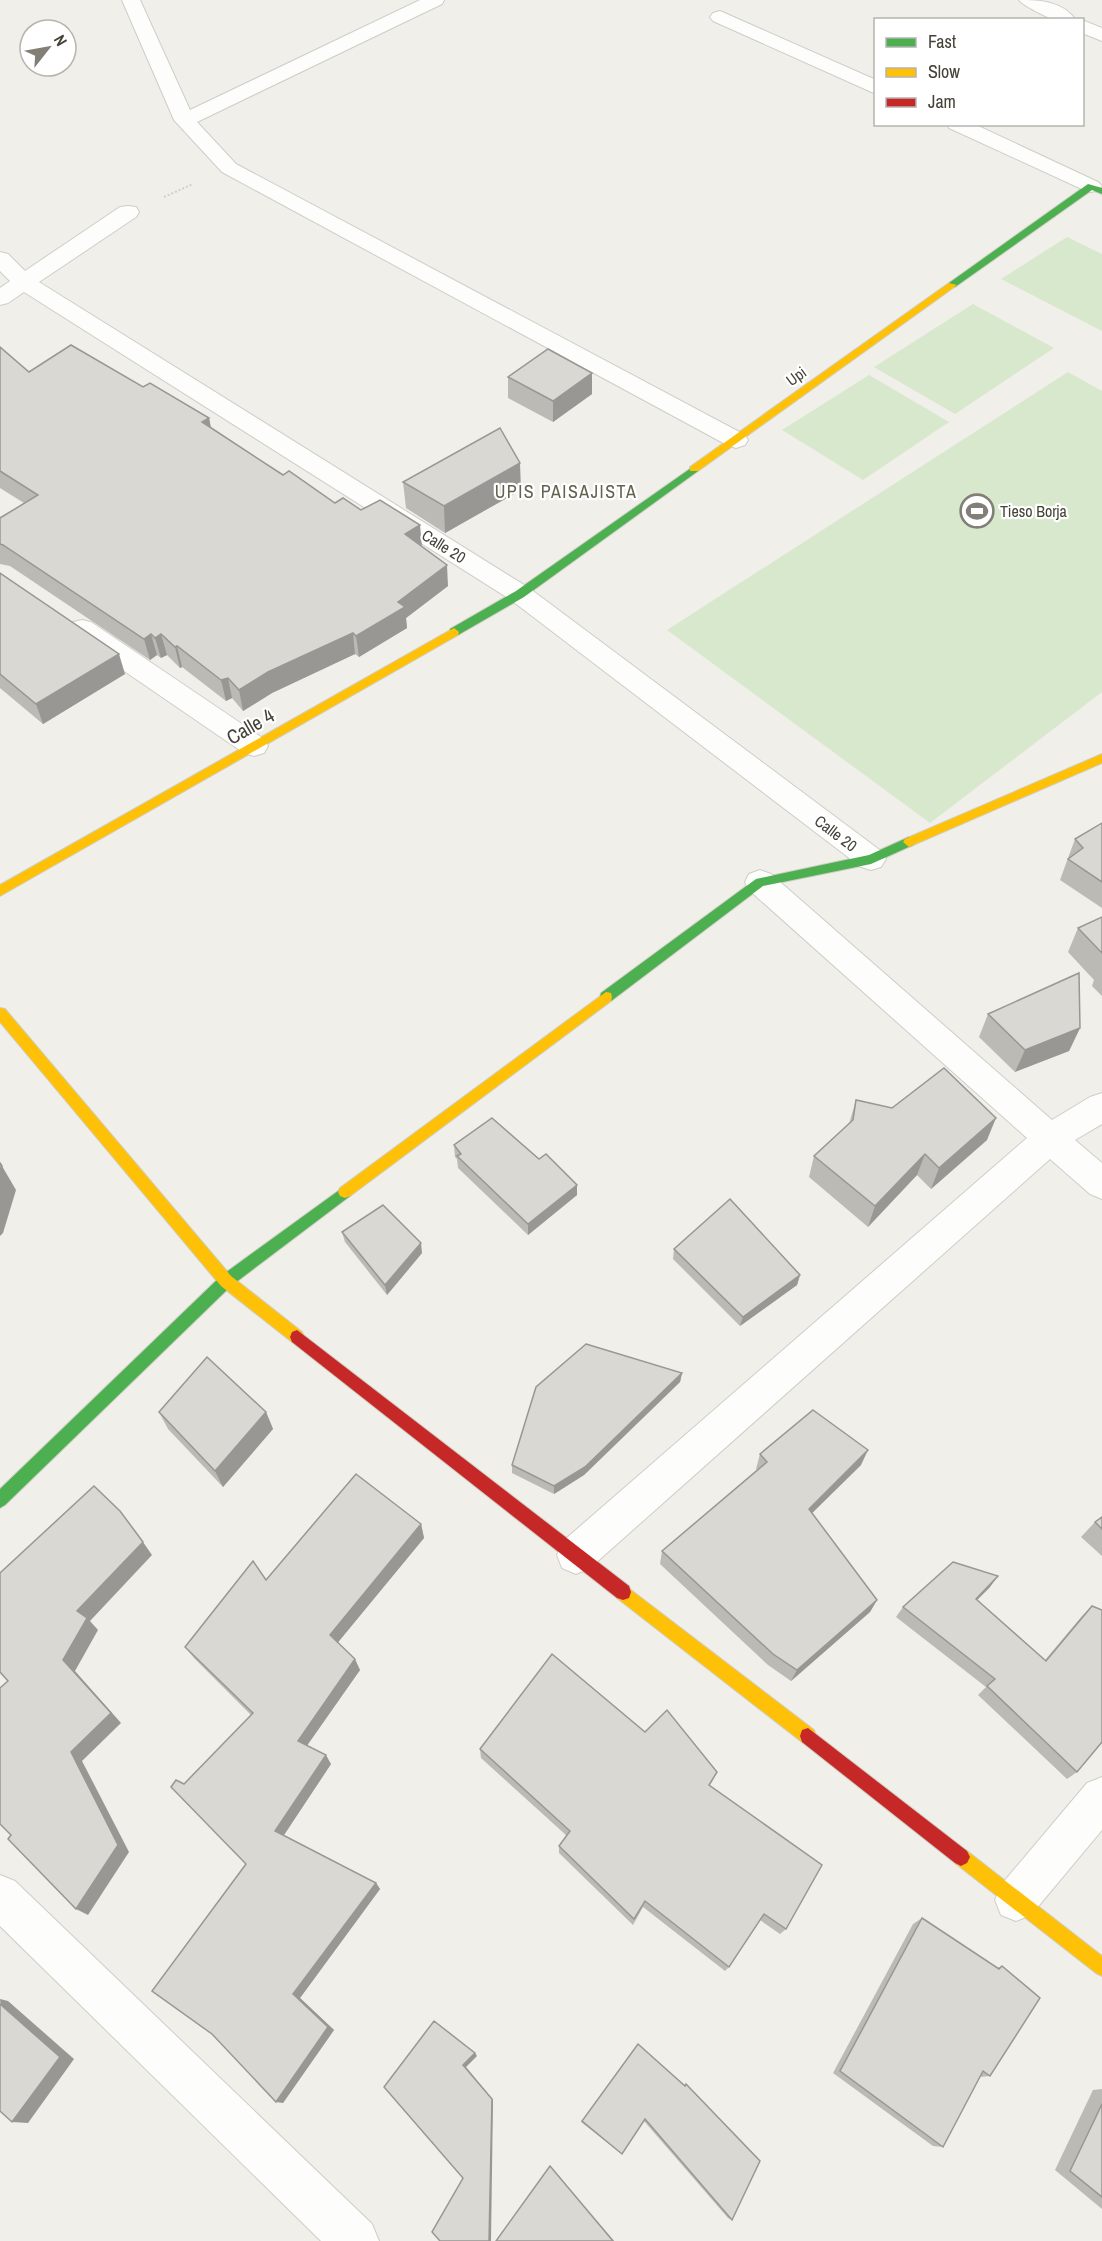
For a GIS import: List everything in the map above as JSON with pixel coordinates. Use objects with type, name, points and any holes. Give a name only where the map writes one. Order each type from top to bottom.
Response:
[{"type":"street","points":[[131,0],[184,120],[229,168],[736,440]]},
{"type":"street","points":[[184,120],[435,0]]},
{"type":"street","points":[[1028,0],[1043,4],[1064,18]]},
{"type":"street","points":[[720,17],[874,87]]},
{"type":"street","points":[[1084,26],[1102,35]]},
{"type":"street","points":[[960,126],[1097,188]]},
{"type":"street","name":"Upi","points":[[520,594],[1097,188]]},
{"type":"street","points":[[0,298],[128,212]]},
{"type":"street","name":"Calle 20","points":[[0,260],[24,282],[520,594],[871,859]]},
{"type":"street","name":"Calle 4","points":[[0,891],[520,594]]},
{"type":"street","points":[[58,613],[254,746]]},
{"type":"street","points":[[0,1500],[226,1281],[760,882],[871,859],[1102,758]]},
{"type":"street","points":[[760,882],[1102,1184]]},
{"type":"street","points":[[0,1013],[226,1281],[1102,1967]]},
{"type":"street","points":[[576,1555],[1050,1138],[1102,1107]]},
{"type":"street","points":[[1016,1900],[1102,1798]]},
{"type":"street","points":[[0,1896],[355,2241]]},
{"type":"path","points":[[128,212],[229,168]]},
{"type":"green space","points":[[1067,237],[1102,254],[1102,331],[1001,279]]},
{"type":"green space","points":[[973,304],[1054,348],[955,414],[874,367]]},
{"type":"green space","name":"Tieso Borja","points":[[1068,372],[1102,391],[1102,692],[930,823],[667,630]]},
{"type":"green space","points":[[869,375],[949,422],[863,480],[782,430]]},
{"type":"building","points":[[71,345],[143,387],[150,383],[209,418],[202,422],[283,475],[289,471],[335,503],[343,498],[361,510],[380,500],[420,525],[405,534],[447,565],[398,602],[405,607],[356,636],[353,633],[268,672],[239,690],[228,678],[221,680],[161,634],[155,638],[151,634],[144,639],[0,544],[0,518],[38,495],[0,471],[0,347],[29,372]]},
{"type":"building","points":[[548,349],[592,373],[553,401],[508,377]]},
{"type":"building","points":[[500,428],[520,463],[444,506],[403,482]]},
{"type":"building","points":[[0,573],[119,654],[36,704],[0,674]]},
{"type":"building","points":[[1102,823],[1102,882],[1068,859],[1083,848],[1075,839]]},
{"type":"building","points":[[1102,917],[1102,953],[1078,928]]},
{"type":"building","points":[[1079,973],[1080,1028],[1025,1050],[988,1014]]},
{"type":"building","points":[[944,1068],[996,1118],[939,1168],[925,1154],[875,1206],[814,1156],[853,1120],[856,1100],[892,1108]]},
{"type":"building","points":[[492,1118],[539,1159],[546,1154],[577,1185],[528,1224],[457,1156],[461,1154],[454,1145]]},
{"type":"building","points":[[730,1199],[800,1275],[743,1317],[674,1249]]},
{"type":"building","points":[[383,1205],[421,1243],[385,1285],[342,1232]]},
{"type":"building","points":[[586,1344],[682,1373],[585,1467],[554,1486],[512,1465],[536,1387]]},
{"type":"building","points":[[207,1357],[266,1412],[215,1471],[159,1412]]},
{"type":"building","points":[[813,1410],[868,1450],[809,1509],[877,1600],[797,1670],[773,1654],[662,1551],[767,1462],[760,1454]]},
{"type":"building","points":[[356,1474],[421,1524],[330,1635],[355,1659],[298,1741],[326,1755],[275,1831],[376,1883],[293,1994],[328,2027],[276,2102],[212,2034],[152,1991],[246,1864],[171,1787],[176,1780],[184,1784],[253,1713],[185,1647],[253,1561],[266,1580]]},
{"type":"building","points":[[94,1486],[120,1511],[143,1542],[77,1611],[87,1618],[63,1660],[111,1713],[71,1752],[118,1845],[76,1909],[8,1839],[11,1835],[0,1824],[0,1688],[8,1681],[0,1672],[0,1573]]},
{"type":"building","points":[[1102,1517],[1102,1529],[1095,1522]]},
{"type":"building","points":[[953,1562],[998,1576],[976,1599],[1046,1661],[1092,1606],[1102,1610],[1102,1742],[1077,1772],[987,1686],[995,1679],[903,1607]]},
{"type":"building","points":[[552,1654],[645,1732],[667,1710],[717,1772],[709,1785],[822,1865],[786,1929],[764,1914],[729,1967],[645,1901],[634,1919],[559,1846],[570,1831],[480,1749]]},
{"type":"building","points":[[922,1918],[999,1969],[1002,1966],[1040,1998],[990,2076],[983,2071],[943,2147],[840,2071]]},
{"type":"building","points":[[0,2004],[60,2057],[12,2122],[0,2111]]},
{"type":"building","points":[[434,2021],[475,2053],[463,2065],[492,2099],[489,2241],[440,2241],[432,2232],[463,2178],[384,2087]]},
{"type":"building","points":[[638,2044],[685,2086],[686,2084],[760,2161],[732,2220],[645,2119],[622,2154],[582,2121]]},
{"type":"building","points":[[1102,2104],[1102,2197],[1070,2171]]},
{"type":"building","points":[[550,2166],[613,2241],[496,2241]]},
{"type":"traffic: fast","points":[[952,285],[1091,186],[1102,191]]},
{"type":"traffic: fast","points":[[454,632],[520,594],[694,469]]},
{"type":"traffic: fast","points":[[606,997],[760,882],[871,859],[909,842]]},
{"type":"traffic: fast","points":[[0,1500],[226,1281],[345,1192]]},
{"type":"traffic: slow","points":[[694,469],[952,285]]},
{"type":"traffic: slow","points":[[0,891],[454,632]]},
{"type":"traffic: slow","points":[[909,842],[1102,758]]},
{"type":"traffic: slow","points":[[345,1192],[606,997]]},
{"type":"traffic: slow","points":[[0,1013],[226,1281],[297,1337]]},
{"type":"traffic: slow","points":[[623,1592],[808,1736]]},
{"type":"traffic: slow","points":[[961,1857],[1102,1967]]},
{"type":"traffic: jam","points":[[297,1337],[623,1592]]},
{"type":"traffic: jam","points":[[808,1736],[961,1857]]},
{"type":"place","name":"Tieso Borja","points":[[977,511]]},
{"type":"district","name":"UPIS PAISAJISTA","points":[[566,491]]}]
